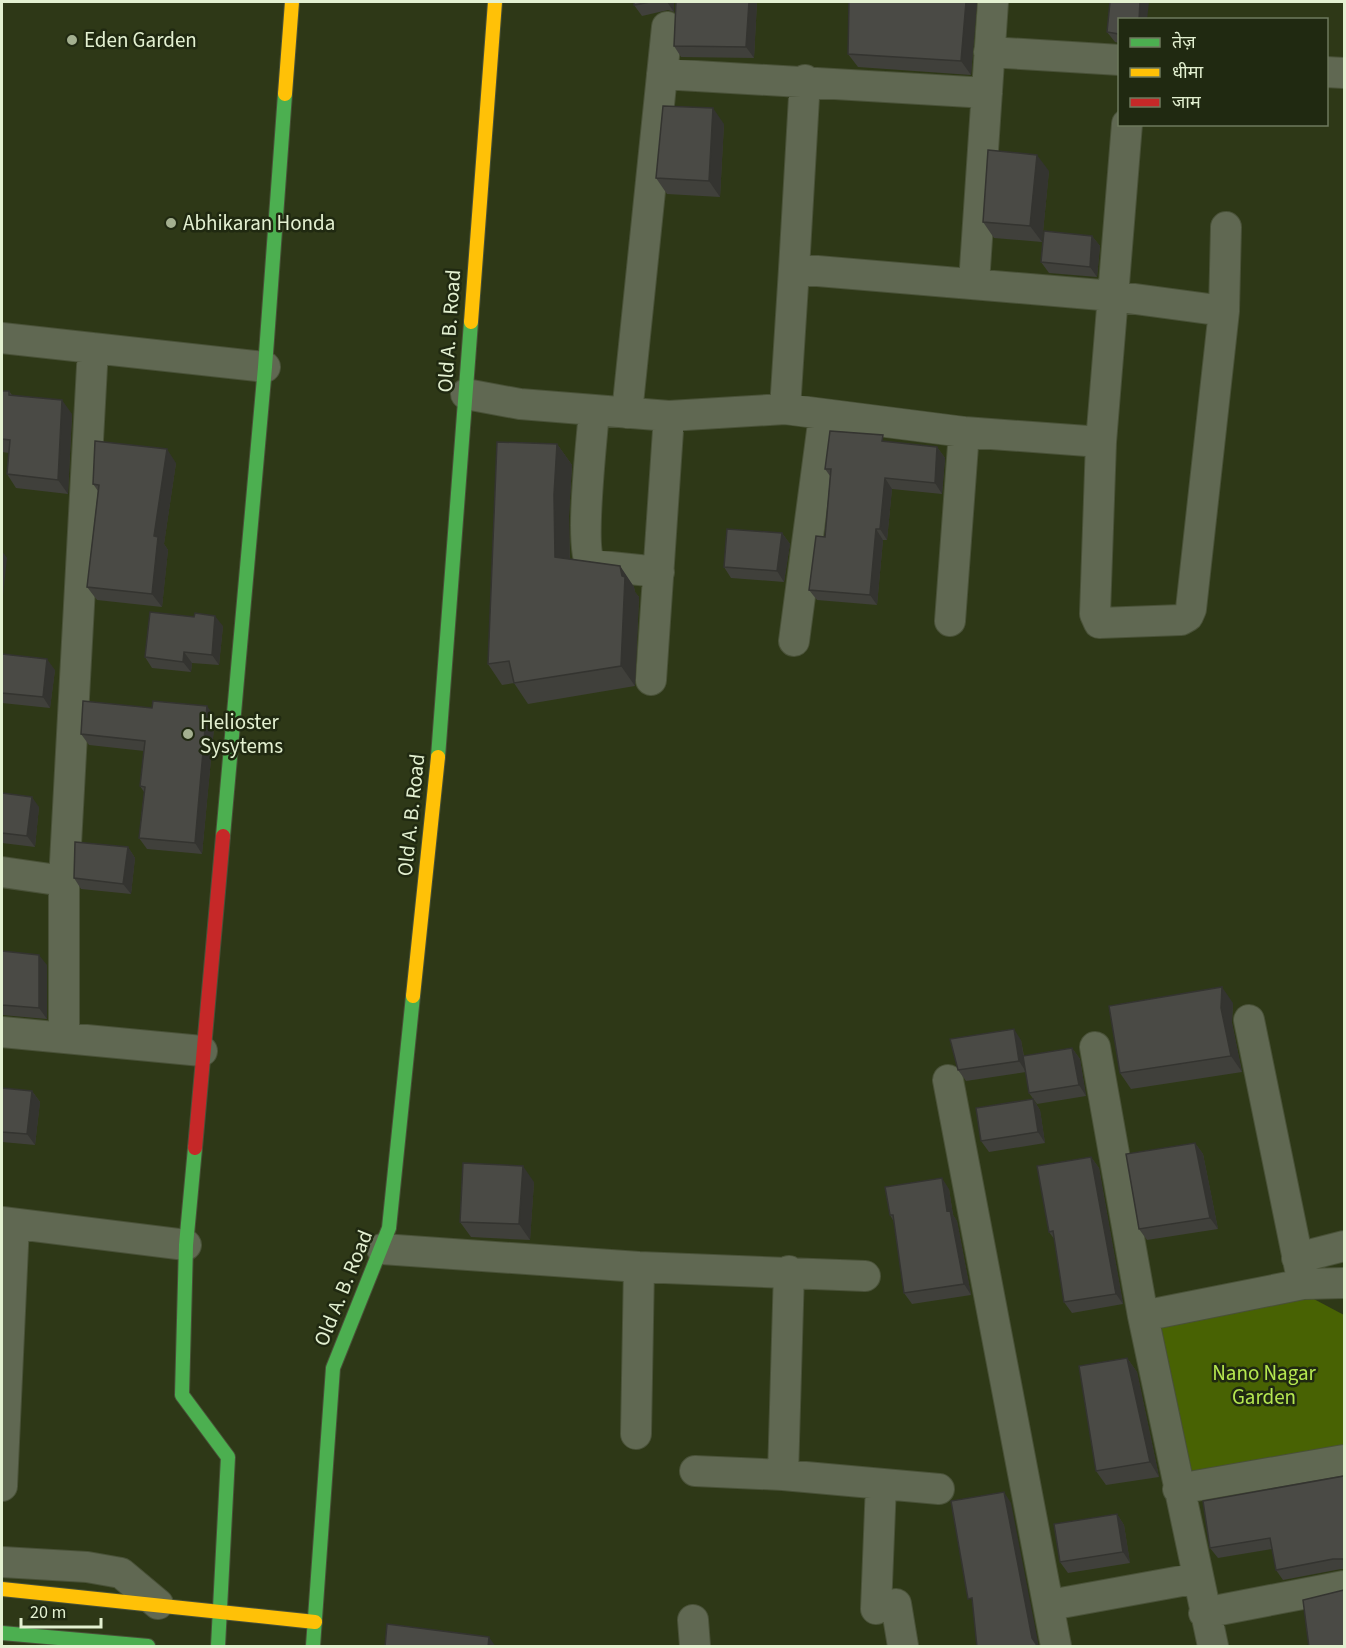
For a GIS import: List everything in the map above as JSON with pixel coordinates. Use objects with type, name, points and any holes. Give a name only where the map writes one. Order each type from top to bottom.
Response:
[{"type":"main road","points":[[218,1647],[228,1457],[182,1395],[186,1245],[265,367],[292,2]]},
{"type":"main road","name":"Old A. B. Road","points":[[313,1647],[333,1368],[389,1228],[437,767],[495,2]]},
{"type":"main road","points":[[2,1589],[315,1622]]},
{"type":"main road","points":[[2,1633],[148,1647]]},
{"type":"street","points":[[974,283],[993,2]]},
{"type":"street","points":[[627,413],[667,27]]},
{"type":"street","points":[[989,52],[1118,60]]},
{"type":"street","points":[[1328,72],[1344,73]]},
{"type":"street","points":[[662,74],[805,80],[987,93]]},
{"type":"street","points":[[785,409],[805,80]]},
{"type":"street","points":[[1127,126],[1101,442],[1095,614],[1099,623],[1109,625],[1181,620],[1188,616],[1191,609],[1224,311],[1226,227]]},
{"type":"street","points":[[794,269],[1113,296],[1224,311]]},
{"type":"street","points":[[2,338],[265,367]]},
{"type":"street","points":[[64,1038],[64,881],[93,348]]},
{"type":"street","points":[[466,394],[520,404],[669,416],[785,409],[824,416],[964,432],[1101,442]]},
{"type":"street","points":[[594,411],[587,516],[587,559],[591,565],[659,572]]},
{"type":"street","points":[[651,680],[669,416]]},
{"type":"street","points":[[794,642],[824,416]]},
{"type":"street","points":[[951,621],[964,432]]},
{"type":"street","points":[[2,872],[64,881]]},
{"type":"street","points":[[1249,1020],[1300,1271]]},
{"type":"street","points":[[2,1032],[202,1051]]},
{"type":"street","points":[[1095,1047],[1143,1316],[1213,1647]]},
{"type":"street","points":[[948,1080],[1050,1605],[1056,1647]]},
{"type":"street","points":[[2,1486],[8,1223],[186,1245]]},
{"type":"street","points":[[1143,1316],[1300,1271],[1344,1246]]},
{"type":"street","points":[[382,1249],[639,1267],[865,1276]]},
{"type":"street","points":[[636,1434],[639,1267]]},
{"type":"street","points":[[1300,1271],[1344,1283]]},
{"type":"street","points":[[783,1475],[789,1272]]},
{"type":"street","points":[[1178,1489],[1344,1460]]},
{"type":"street","points":[[694,1471],[783,1475],[939,1489]]},
{"type":"street","points":[[881,1484],[886,1606],[903,1647]]},
{"type":"street","points":[[2,1562],[87,1567],[121,1573],[158,1604]]},
{"type":"street","points":[[1050,1605],[1198,1578]]},
{"type":"street","points":[[1204,1613],[1344,1586]]},
{"type":"green space","name":"Nano Nagar Garden","points":[[1310,1297],[1344,1315],[1344,1452],[1184,1480],[1153,1328]]},
{"type":"building","points":[[634,2],[650,2],[634,5]]},
{"type":"building","points":[[676,2],[749,2],[746,47],[674,46]]},
{"type":"building","points":[[849,2],[966,2],[961,61],[848,54]]},
{"type":"building","points":[[1110,2],[1140,2],[1139,18],[1118,18],[1118,34],[1107,32]]},
{"type":"building","points":[[663,106],[713,108],[709,181],[656,178]]},
{"type":"building","points":[[988,150],[1037,155],[1030,226],[983,222]]},
{"type":"building","points":[[1044,231],[1092,236],[1090,267],[1041,262]]},
{"type":"building","points":[[2,391],[9,391],[9,395],[62,400],[58,480],[7,474],[10,440],[2,439]]},
{"type":"building","points":[[830,431],[883,435],[882,441],[937,447],[935,483],[885,478],[880,529],[876,529],[870,595],[809,590],[816,536],[825,537],[831,469],[825,469]]},
{"type":"building","points":[[95,441],[167,449],[154,536],[158,537],[152,594],[87,587],[99,485],[93,484]]},
{"type":"building","points":[[497,442],[557,444],[554,495],[555,557],[620,566],[622,576],[625,577],[621,666],[514,683],[509,661],[488,664]]},
{"type":"building","points":[[727,529],[782,533],[777,571],[724,567]]},
{"type":"building","points":[[150,612],[194,617],[195,613],[215,616],[212,655],[184,652],[183,662],[145,657]]},
{"type":"building","points":[[2,654],[47,659],[43,697],[2,693]]},
{"type":"building","points":[[83,701],[152,708],[153,701],[207,706],[195,843],[139,838],[145,787],[140,786],[145,741],[81,734]]},
{"type":"building","points":[[2,793],[32,797],[27,836],[2,833]]},
{"type":"building","points":[[75,842],[128,847],[123,884],[74,878]]},
{"type":"building","points":[[2,951],[39,955],[39,1008],[2,1005]]},
{"type":"building","points":[[1222,987],[1221,1008],[1231,1056],[1120,1073],[1109,1006]]},
{"type":"building","points":[[1014,1029],[1019,1061],[958,1070],[950,1039]]},
{"type":"building","points":[[1072,1048],[1079,1085],[1029,1093],[1023,1056]]},
{"type":"building","points":[[2,1088],[32,1091],[27,1134],[2,1132]]},
{"type":"building","points":[[1033,1099],[1038,1132],[981,1141],[976,1108]]},
{"type":"building","points":[[1195,1143],[1210,1218],[1139,1229],[1126,1154]]},
{"type":"building","points":[[1091,1157],[1116,1294],[1064,1302],[1053,1231],[1049,1232],[1037,1166]]},
{"type":"building","points":[[463,1163],[523,1166],[519,1224],[460,1222]]},
{"type":"building","points":[[942,1178],[947,1211],[950,1210],[964,1284],[904,1293],[893,1215],[890,1215],[885,1187]]},
{"type":"building","points":[[1127,1358],[1150,1462],[1096,1471],[1079,1366]]},
{"type":"building","points":[[1344,1476],[1344,1561],[1333,1559],[1276,1570],[1270,1538],[1210,1548],[1203,1501]]},
{"type":"building","points":[[1004,1492],[1032,1638],[1038,1647],[977,1647],[972,1598],[968,1599],[951,1501]]},
{"type":"building","points":[[1117,1514],[1123,1552],[1060,1562],[1054,1524]]},
{"type":"building","points":[[1344,1590],[1344,1647],[1309,1647],[1303,1600]]},
{"type":"building","points":[[387,1624],[489,1637],[488,1647],[385,1647]]},
{"type":"traffic: fast","points":[[223,836],[265,367],[285,94]]},
{"type":"traffic: fast","points":[[438,757],[471,322]]},
{"type":"traffic: fast","points":[[313,1646],[333,1368],[389,1228],[413,996]]},
{"type":"traffic: fast","points":[[195,1148],[186,1245],[182,1395],[228,1457],[218,1646]]},
{"type":"traffic: fast","points":[[2,1633],[148,1646]]},
{"type":"traffic: slow","points":[[285,94],[292,2]]},
{"type":"traffic: slow","points":[[471,322],[495,2]]},
{"type":"traffic: slow","points":[[413,996],[438,757]]},
{"type":"traffic: slow","points":[[2,1589],[315,1622]]},
{"type":"traffic: jam","points":[[195,1148],[223,836]]},
{"type":"place","name":"Eden Garden","points":[[72,40]]},
{"type":"place","name":"Abhikaran Honda","points":[[171,223]]},
{"type":"place","name":"Helioster Sysytems","points":[[188,734]]}]
